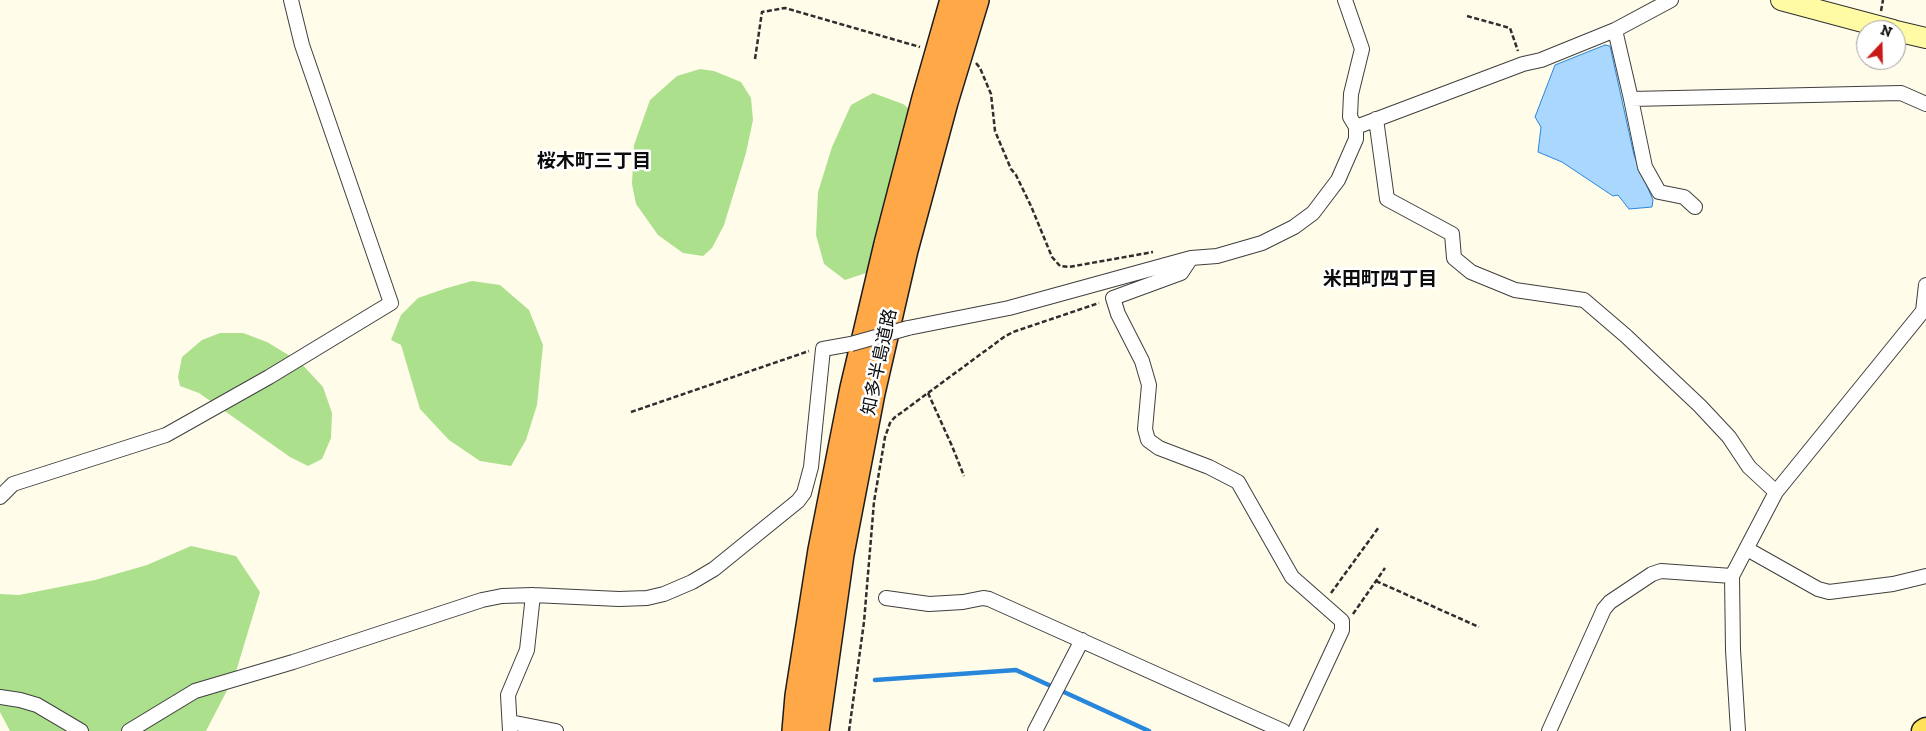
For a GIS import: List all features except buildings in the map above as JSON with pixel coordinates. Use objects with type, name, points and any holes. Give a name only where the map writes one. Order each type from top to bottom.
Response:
[{"type":"highway","name":"知多半島道路","points":[[795,731],[798,696],[821,550],[853,388],[887,244],[953,0]]},
{"type":"highway","name":"知多半島道路","points":[[816,731],[841,554],[872,392],[904,250],[945,102],[976,0]]},
{"type":"main road","points":[[1782,0],[1857,20]]},
{"type":"main road","points":[[1906,33],[1926,38]]},
{"type":"street","points":[[0,497],[13,484],[166,435],[269,377],[390,303],[302,45],[291,0]]},
{"type":"street","points":[[129,731],[195,691],[293,662],[482,600],[502,596],[533,595],[619,599],[647,598],[692,582],[714,569],[798,501],[807,485],[811,467],[822,349],[851,344],[908,328],[1009,308],[1191,258],[1216,256],[1262,243],[1294,227],[1313,212],[1338,180],[1356,139],[1356,127],[1350,117],[1351,94],[1362,48],[1345,0]]},
{"type":"street","points":[[1356,127],[1524,64],[1540,60],[1615,30],[1671,0]]},
{"type":"street","points":[[1615,30],[1645,167],[1660,192],[1684,197],[1695,207]]},
{"type":"street","points":[[1631,99],[1901,92],[1926,104]]},
{"type":"street","points":[[1376,118],[1387,199],[1452,234],[1454,258],[1471,272],[1515,290],[1584,300],[1626,336],[1700,406],[1730,437],[1749,467],[1776,492]]},
{"type":"street","points":[[1191,258],[1181,273],[1113,298],[1118,314],[1142,361],[1149,385],[1145,429],[1148,440],[1159,448],[1209,467],[1238,482],[1292,577],[1342,621],[1342,630],[1295,731]]},
{"type":"street","points":[[1738,731],[1733,650],[1732,576],[1776,492],[1924,313],[1926,285]]},
{"type":"street","points":[[1747,549],[1818,590],[1829,592],[1893,584],[1926,576]]},
{"type":"street","points":[[1550,731],[1604,609],[1610,602],[1652,574],[1661,571],[1732,576]]},
{"type":"street","points":[[533,595],[527,650],[508,695],[510,726],[556,731]]},
{"type":"street","points":[[886,598],[929,604],[989,599],[1283,731]]},
{"type":"street","points":[[1035,731],[1082,640]]},
{"type":"street","points":[[0,698],[20,700],[37,705],[81,731]]},
{"type":"path","points":[[755,59],[762,12],[784,8],[926,49]]},
{"type":"path","points":[[1467,16],[1510,28],[1524,64]]},
{"type":"path","points":[[973,62],[980,68],[990,94],[995,131],[1011,169],[1016,175],[1031,206],[1052,257],[1060,266],[1069,267],[1162,251]]},
{"type":"path","points":[[849,731],[864,622],[874,502],[890,424],[894,418],[992,344],[1013,332],[1113,298]]},
{"type":"path","points":[[631,412],[811,350],[822,349]]},
{"type":"path","points":[[928,392],[964,476]]},
{"type":"path","points":[[1324,604],[1379,527]]},
{"type":"path","points":[[1342,621],[1353,615],[1385,568]]},
{"type":"path","points":[[1376,581],[1480,627]]},
{"type":"green space","points":[[700,69],[714,71],[741,82],[751,98],[753,120],[746,153],[724,225],[712,248],[703,256],[683,253],[658,235],[636,204],[632,184],[634,145],[650,100],[677,76]]},
{"type":"green space","points":[[873,93],[903,104],[942,135],[875,270],[845,280],[824,264],[816,235],[818,192],[832,147],[851,105]]},
{"type":"green space","points":[[472,281],[500,285],[529,310],[543,345],[537,405],[526,440],[511,466],[480,461],[449,440],[420,409],[401,345],[391,340],[401,315],[418,298]]},
{"type":"green space","points":[[220,333],[243,333],[267,342],[300,362],[323,387],[332,413],[331,438],[322,459],[308,466],[290,457],[199,393],[180,386],[178,377],[182,357],[202,340]]},
{"type":"green space","points":[[191,546],[236,556],[260,592],[235,675],[206,731],[10,731],[0,712],[0,594],[19,595],[95,580],[147,565]]},
{"type":"water","points":[[1605,45],[1610,46],[1634,155],[1653,200],[1652,207],[1629,209],[1618,195],[1613,196],[1562,162],[1538,152],[1541,127],[1535,117],[1555,65]]},
{"type":"waterway","points":[[875,680],[1016,670],[1149,731]]},
{"type":"district","name":"桜木町三丁目","points":[[594,162]]},
{"type":"district","name":"米田町四丁目","points":[[1380,280]]}]
